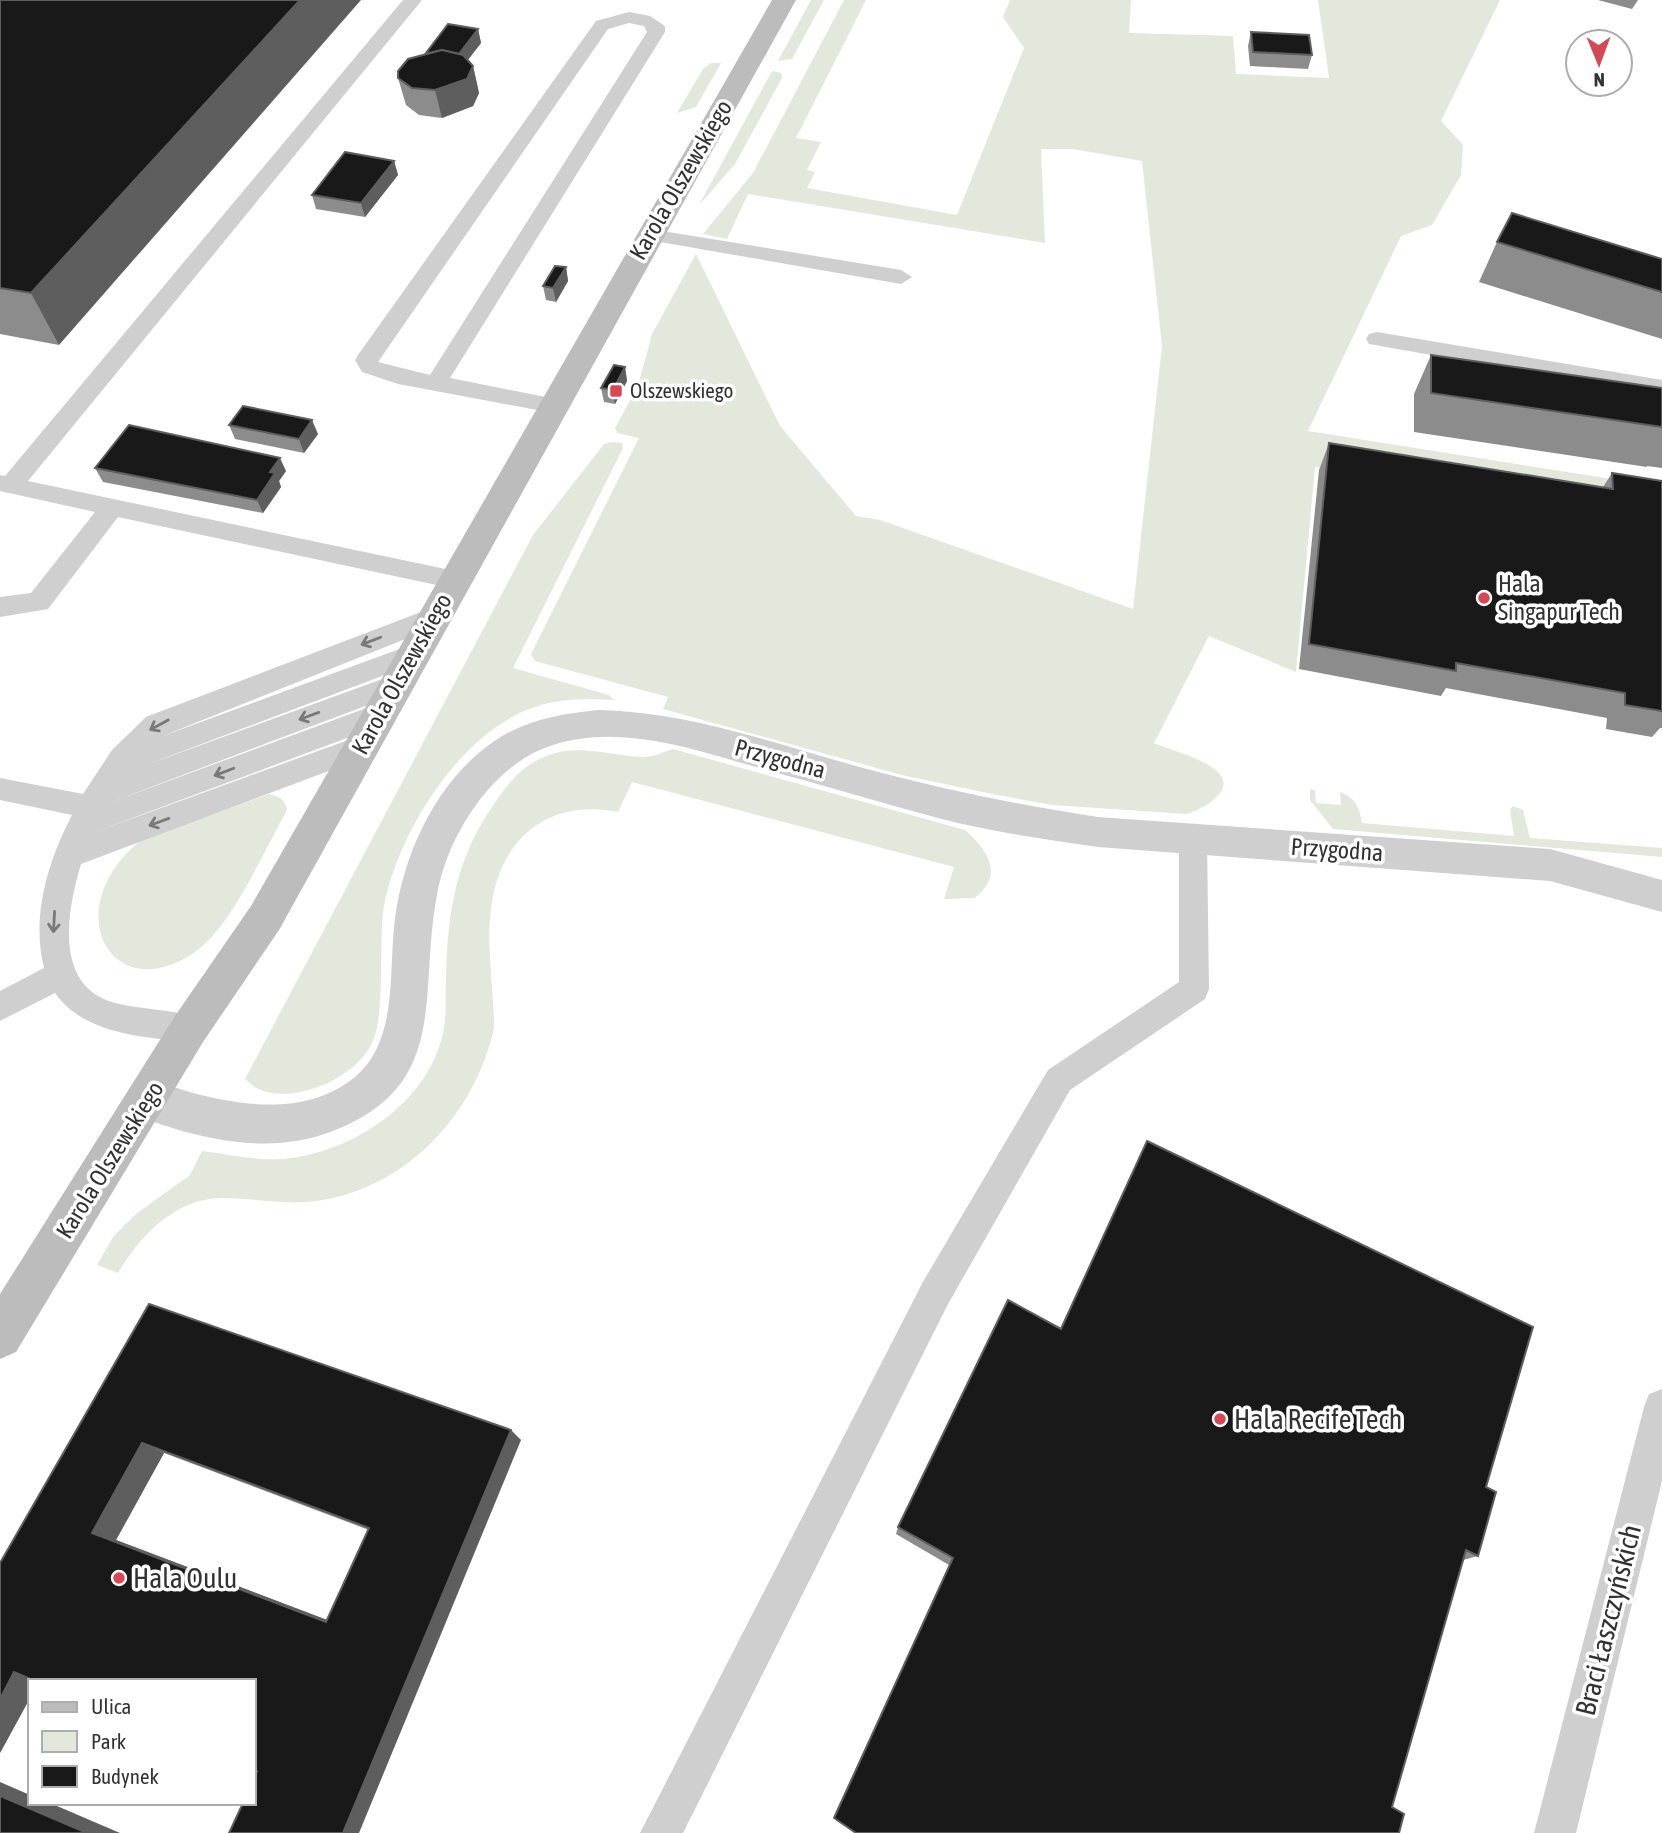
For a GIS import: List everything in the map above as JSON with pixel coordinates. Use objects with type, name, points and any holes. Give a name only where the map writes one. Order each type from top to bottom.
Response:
[{"type":"street","name":"Karola Olszewskiego","points":[[0,1336],[190,1029],[265,918],[784,0]]},
{"type":"street","name":"Przygodna","points":[[147,1100],[267,1125],[321,1116],[360,1099],[374,1088],[395,1057],[408,1014],[417,899],[435,845],[472,781],[517,743],[543,734],[601,723],[672,730],[960,808],[1098,832],[1550,865],[1662,896]]},
{"type":"lane","points":[[413,0],[6,484],[455,580]]},
{"type":"lane","points":[[436,383],[656,32],[653,23],[621,18],[602,25],[366,360],[370,367],[385,374],[553,405]]},
{"type":"lane","points":[[650,235],[901,277]]},
{"type":"lane","points":[[1377,339],[1662,388]]},
{"type":"lane","points":[[0,607],[38,602],[112,507]]},
{"type":"lane","points":[[190,1029],[114,1016],[86,1006],[76,999],[60,975],[53,928],[55,909],[69,856],[90,809],[134,743],[156,725],[434,617]]},
{"type":"lane","points":[[117,765],[396,684]]},
{"type":"lane","points":[[0,789],[90,809],[396,684]]},
{"type":"lane","points":[[69,856],[361,747]]},
{"type":"lane","points":[[661,1833],[936,1292],[1059,1080],[1194,989],[1193,839]]},
{"type":"lane","points":[[0,1007],[60,975]]},
{"type":"lane","name":"Braci Łaszczyńskich","points":[[1555,1833],[1662,1407]]},
{"type":"green space","points":[[811,0],[824,0],[792,59],[778,61]]},
{"type":"green space","points":[[844,0],[866,0],[796,138],[821,142],[807,170],[815,172],[807,188],[957,215],[1024,48],[1003,17],[1010,0],[1131,0],[1129,33],[1233,36],[1236,74],[1329,78],[1318,0],[1500,0],[1441,121],[1463,145],[1461,175],[1432,225],[1401,236],[1308,431],[1662,487],[1592,513],[1315,467],[1296,672],[1209,636],[1154,743],[1212,767],[1224,783],[1213,800],[1187,814],[1052,805],[902,775],[663,709],[668,697],[535,661],[531,654],[639,438],[617,433],[615,428],[638,386],[652,334],[696,254],[780,426],[856,516],[880,520],[1133,609],[1162,346],[1142,161],[1073,149],[1041,149],[1045,243],[748,194],[727,239],[703,234],[753,173]]},
{"type":"green space","points":[[711,63],[721,63],[696,107],[677,113],[703,69]]},
{"type":"green space","points":[[772,71],[781,73],[782,78],[735,164],[699,205]]},
{"type":"green space","points":[[622,443],[623,448],[513,668],[609,695],[614,700],[584,699],[535,707],[508,719],[482,738],[458,761],[418,817],[391,877],[382,921],[379,1015],[372,1043],[353,1067],[325,1084],[293,1093],[278,1094],[258,1089],[245,1079],[533,535],[604,444]]},
{"type":"green space","points":[[673,749],[965,830],[980,846],[990,863],[989,881],[974,898],[944,899],[954,867],[632,782],[618,812],[593,809],[570,811],[549,818],[531,829],[516,844],[504,862],[496,884],[490,924],[494,1028],[484,1061],[470,1092],[451,1120],[428,1146],[402,1167],[373,1184],[341,1196],[307,1202],[221,1198],[188,1205],[174,1212],[148,1233],[118,1273],[97,1265],[113,1237],[136,1214],[190,1175],[202,1151],[262,1159],[308,1155],[335,1147],[360,1135],[405,1101],[423,1079],[436,1055],[444,1028],[448,936],[460,873],[476,833],[508,785],[520,772],[548,755],[561,752],[588,750],[643,757]]},
{"type":"green space","points":[[1310,789],[1315,790],[1316,803],[1341,805],[1340,792],[1350,797],[1358,808],[1362,823],[1514,836],[1510,810],[1513,806],[1523,810],[1530,838],[1662,848],[1662,857],[1333,829],[1310,800]]},
{"type":"green space","points":[[269,794],[281,799],[287,810],[236,904],[212,937],[199,949],[169,966],[142,969],[120,961],[105,945],[99,923],[101,896],[115,868],[141,840]]},
{"type":"building","points":[[0,0],[300,0],[31,293],[0,288]]},
{"type":"building","points":[[448,24],[478,29],[459,54],[442,50],[426,53]]},
{"type":"building","points":[[1251,32],[1309,35],[1312,55],[1253,52]]},
{"type":"building","points":[[442,50],[463,55],[473,66],[467,79],[435,90],[412,88],[398,78],[398,71],[408,59]]},
{"type":"building","points":[[345,152],[394,161],[361,203],[312,195]]},
{"type":"building","points":[[1512,213],[1662,259],[1662,292],[1497,242]]},
{"type":"building","points":[[555,266],[566,267],[553,288],[543,286]]},
{"type":"building","points":[[1431,355],[1662,388],[1662,427],[1431,393]]},
{"type":"building","points":[[614,365],[625,367],[613,390],[601,388]]},
{"type":"building","points":[[243,406],[312,420],[299,439],[229,425]]},
{"type":"building","points":[[129,425],[280,458],[270,472],[275,473],[257,500],[95,468]]},
{"type":"building","name":"Hala Singapur Tech","points":[[1329,443],[1613,489],[1612,473],[1662,481],[1662,711],[1625,705],[1625,693],[1456,663],[1456,671],[1309,644]]},
{"type":"building","name":"Hala Recife Tech","points":[[1147,1141],[1533,1327],[1486,1487],[1496,1492],[1478,1556],[1466,1550],[1392,1807],[1404,1814],[1399,1833],[856,1833],[834,1818],[953,1558],[898,1527],[1008,1300],[1061,1329]]},
{"type":"building","name":"Hala Oulu","points":[[149,1304],[511,1430],[343,1833],[229,1833],[242,1805],[256,1805],[256,1679],[30,1679],[14,1672],[0,1699],[0,1563]],"holes":[[[142,1443],[369,1528],[326,1622],[92,1533]]]},
{"type":"building","points":[[0,1796],[87,1833],[0,1833]]},
{"type":"place","name":"Olszewskiego","points":[[616,391]]},
{"type":"place","name":"Hala Singapur Tech","points":[[1484,598]]},
{"type":"place","name":"Hala Recife Tech","points":[[1220,1419]]},
{"type":"place","name":"Hala Oulu","points":[[119,1578]]}]
